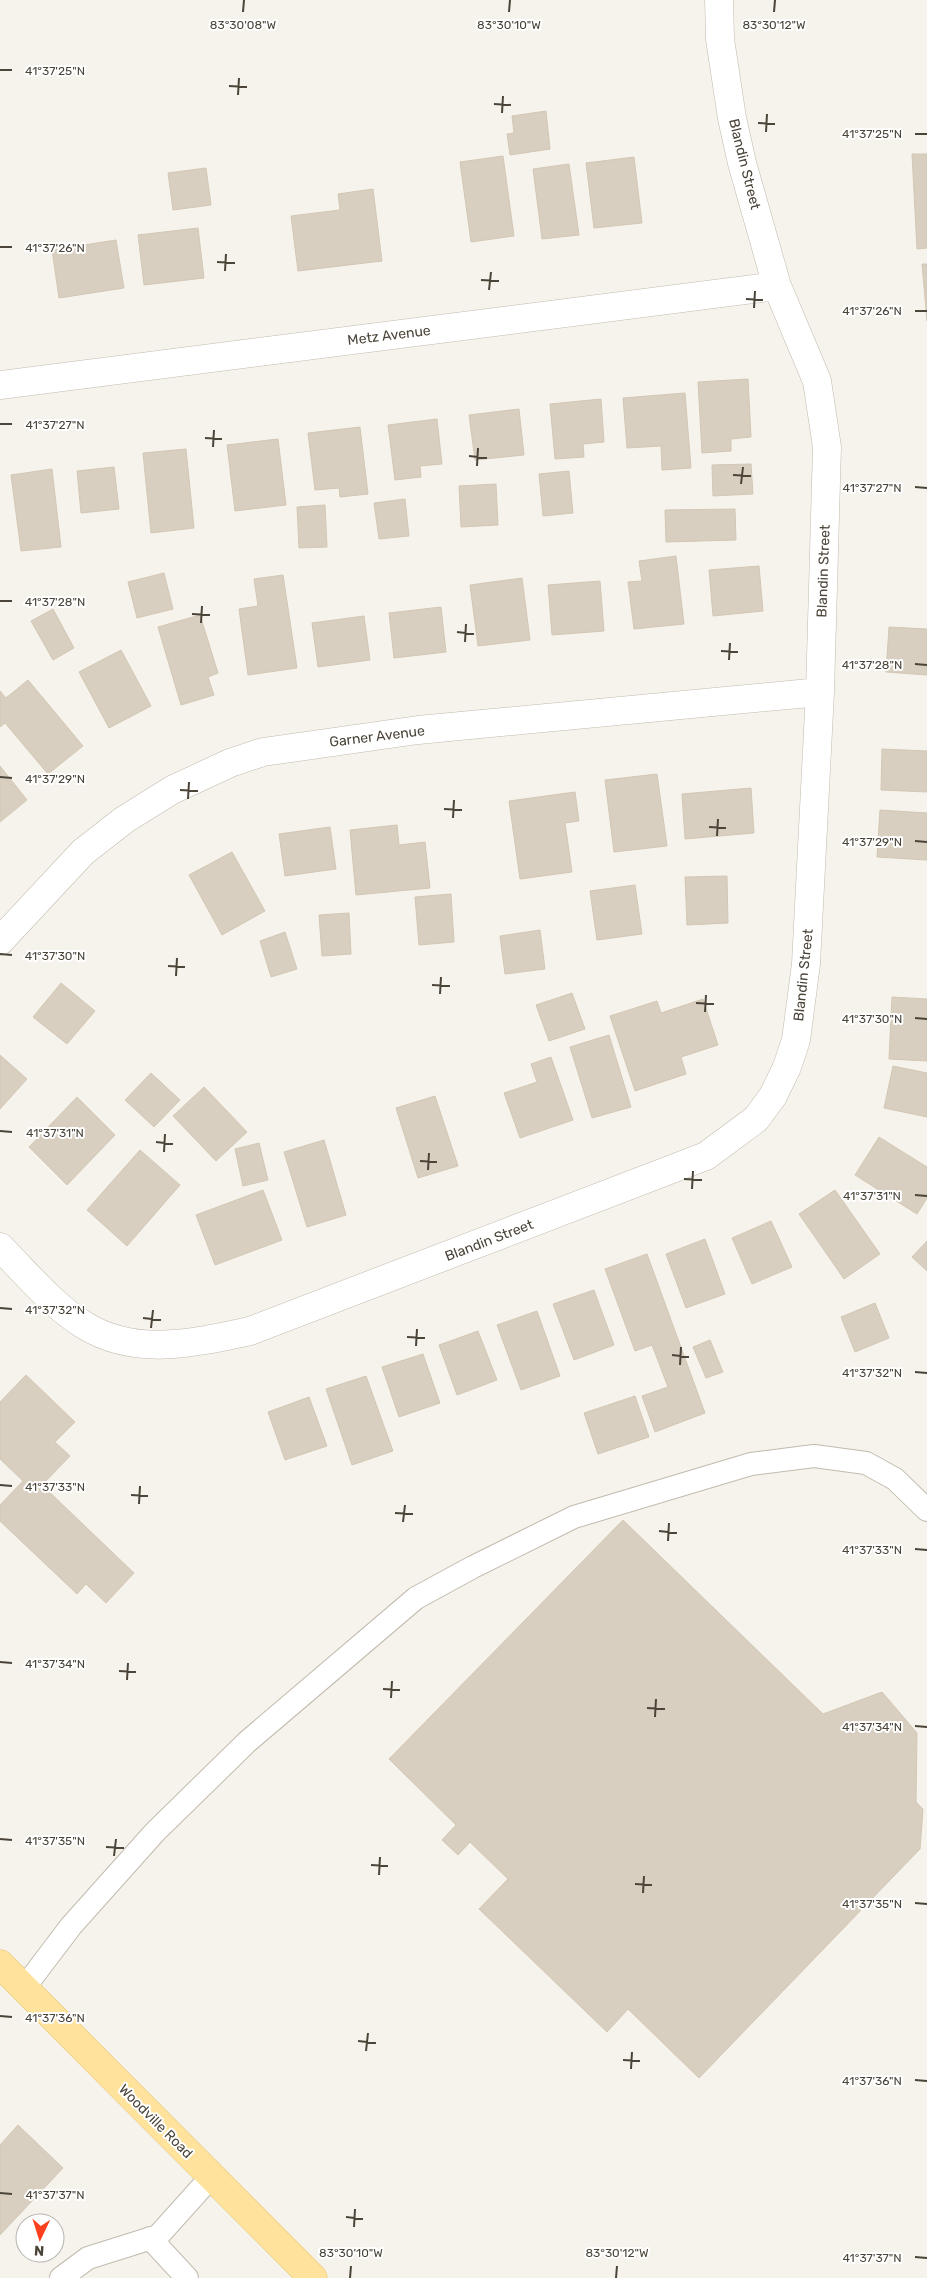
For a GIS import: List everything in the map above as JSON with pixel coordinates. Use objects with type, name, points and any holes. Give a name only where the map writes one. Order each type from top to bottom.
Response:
[{"type":"main road","name":"Woodville Road","points":[[0,1964],[12,1987],[211,2176],[312,2278]]},
{"type":"street","name":"Blandin Street","points":[[0,1247],[55,1302],[84,1325],[113,1338],[142,1344],[182,1344],[250,1331],[706,1156],[756,1120],[773,1096],[787,1067],[796,1040],[806,964],[820,692],[827,446],[817,381],[777,286],[742,164],[732,118],[720,39],[719,0]]},
{"type":"street","name":"Metz Avenue","points":[[0,385],[777,286]]},
{"type":"street","name":"Garner Avenue","points":[[0,941],[83,852],[124,820],[172,790],[230,763],[263,752],[418,730],[820,692]]},
{"type":"lane","points":[[12,1987],[71,1926],[155,1832],[246,1742],[416,1598],[473,1567],[574,1517],[751,1464],[814,1456],[866,1463],[894,1479],[927,1510]]},
{"type":"lane","points":[[61,2278],[88,2258],[158,2236],[211,2176]]},
{"type":"lane","points":[[150,2238],[187,2278]]},
{"type":"building","points":[[546,111],[550,149],[510,155],[507,134],[514,133],[512,116]]},
{"type":"building","points":[[912,154],[927,154],[927,248],[917,249]]},
{"type":"building","points":[[503,156],[514,236],[471,242],[460,162]]},
{"type":"building","points":[[634,157],[642,223],[594,228],[586,163]]},
{"type":"building","points":[[569,164],[579,235],[542,239],[533,169]]},
{"type":"building","points":[[206,168],[211,205],[173,210],[168,173]]},
{"type":"building","points":[[373,189],[382,261],[298,271],[291,216],[340,210],[338,194]]},
{"type":"building","points":[[198,228],[204,278],[144,285],[138,235]]},
{"type":"building","points":[[116,240],[124,288],[59,298],[52,250]]},
{"type":"building","points":[[922,264],[927,264],[927,321]]},
{"type":"building","points":[[748,379],[751,437],[731,439],[731,451],[702,453],[698,382]]},
{"type":"building","points":[[685,393],[691,468],[662,470],[661,446],[627,448],[623,398]]},
{"type":"building","points":[[601,399],[604,442],[583,444],[584,457],[555,459],[550,404]]},
{"type":"building","points":[[519,409],[524,455],[475,460],[469,415]]},
{"type":"building","points":[[437,419],[442,464],[420,466],[421,477],[395,480],[388,425]]},
{"type":"building","points":[[360,427],[368,494],[340,497],[339,488],[315,490],[308,433]]},
{"type":"building","points":[[278,439],[286,505],[235,511],[227,445]]},
{"type":"building","points":[[186,449],[194,528],[151,533],[143,453]]},
{"type":"building","points":[[751,464],[753,494],[713,496],[712,465]]},
{"type":"building","points":[[114,467],[119,509],[81,513],[77,471]]},
{"type":"building","points":[[52,469],[61,547],[21,551],[11,475]]},
{"type":"building","points":[[569,471],[573,513],[543,516],[539,474]]},
{"type":"building","points":[[496,484],[498,525],[461,527],[459,486]]},
{"type":"building","points":[[405,499],[409,536],[379,539],[374,503]]},
{"type":"building","points":[[325,505],[327,547],[299,548],[297,507]]},
{"type":"building","points":[[735,509],[736,540],[666,542],[665,510]]},
{"type":"building","points":[[676,556],[684,624],[634,629],[628,582],[642,581],[639,561]]},
{"type":"building","points":[[759,566],[763,611],[713,616],[709,570]]},
{"type":"building","points":[[164,573],[173,609],[137,618],[128,582]]},
{"type":"building","points":[[283,575],[297,668],[248,675],[239,609],[258,606],[254,579]]},
{"type":"building","points":[[522,578],[530,640],[478,646],[470,585]]},
{"type":"building","points":[[600,581],[604,631],[552,635],[548,585]]},
{"type":"building","points":[[441,607],[446,652],[394,658],[389,613]]},
{"type":"building","points":[[53,609],[74,648],[53,660],[31,621]]},
{"type":"building","points":[[200,615],[218,673],[208,677],[214,695],[181,705],[158,627]]},
{"type":"building","points":[[364,616],[370,660],[318,667],[312,623]]},
{"type":"building","points":[[889,627],[927,629],[927,675],[886,672]]},
{"type":"building","points":[[121,650],[151,706],[109,728],[79,672]]},
{"type":"building","points":[[28,680],[83,746],[48,774],[5,723],[0,727],[0,691],[6,698]]},
{"type":"building","points":[[882,749],[927,751],[927,792],[881,790]]},
{"type":"building","points":[[0,766],[27,800],[0,822]]},
{"type":"building","points":[[657,774],[667,846],[614,852],[605,780]]},
{"type":"building","points":[[751,788],[754,833],[685,839],[682,794]]},
{"type":"building","points":[[575,792],[579,821],[565,823],[572,872],[520,879],[509,801]]},
{"type":"building","points":[[880,810],[927,813],[927,860],[877,857]]},
{"type":"building","points":[[397,825],[399,845],[425,842],[430,888],[356,895],[350,830]]},
{"type":"building","points":[[330,827],[336,869],[285,876],[279,834]]},
{"type":"building","points":[[232,852],[265,911],[222,935],[189,875]]},
{"type":"building","points":[[727,876],[728,923],[687,925],[685,877]]},
{"type":"building","points":[[635,885],[642,934],[597,940],[590,891]]},
{"type":"building","points":[[451,894],[454,942],[419,945],[415,897]]},
{"type":"building","points":[[349,913],[351,954],[322,956],[319,915]]},
{"type":"building","points":[[540,930],[545,969],[505,974],[500,936]]},
{"type":"building","points":[[285,932],[297,969],[271,977],[260,941]]},
{"type":"building","points":[[61,983],[95,1011],[67,1044],[33,1017]]},
{"type":"building","points":[[572,993],[585,1029],[549,1041],[536,1005]]},
{"type":"building","points":[[892,997],[927,999],[927,1061],[889,1059]]},
{"type":"building","points":[[703,999],[718,1045],[681,1057],[686,1074],[635,1091],[610,1016],[657,1001],[661,1013]]},
{"type":"building","points":[[609,1035],[631,1107],[592,1118],[570,1047]]},
{"type":"building","points":[[0,1055],[27,1079],[0,1109]]},
{"type":"building","points":[[551,1057],[573,1120],[520,1138],[504,1093],[537,1082],[531,1064]]},
{"type":"building","points":[[893,1066],[927,1073],[927,1117],[884,1108]]},
{"type":"building","points":[[151,1073],[180,1100],[154,1127],[125,1100]]},
{"type":"building","points":[[204,1087],[247,1132],[216,1161],[173,1116]]},
{"type":"building","points":[[435,1096],[458,1166],[418,1178],[396,1108]]},
{"type":"building","points":[[77,1097],[115,1135],[67,1185],[29,1147]]},
{"type":"building","points":[[879,1137],[927,1167],[927,1198],[917,1214],[855,1175]]},
{"type":"building","points":[[324,1140],[346,1215],[307,1227],[284,1152]]},
{"type":"building","points":[[259,1143],[268,1180],[243,1186],[235,1149]]},
{"type":"building","points":[[140,1150],[180,1185],[127,1246],[87,1210]]},
{"type":"building","points":[[263,1190],[282,1240],[215,1265],[196,1215]]},
{"type":"building","points":[[835,1190],[880,1254],[844,1279],[799,1214]]},
{"type":"building","points":[[771,1221],[792,1267],[752,1284],[732,1238]]},
{"type":"building","points":[[705,1239],[725,1294],[686,1308],[666,1254]]},
{"type":"building","points":[[927,1241],[927,1271],[912,1257]]},
{"type":"building","points":[[647,1254],[705,1413],[655,1432],[642,1396],[668,1387],[652,1345],[635,1351],[605,1269]]},
{"type":"building","points":[[594,1290],[614,1345],[574,1360],[553,1304]]},
{"type":"building","points":[[875,1303],[889,1338],[855,1352],[841,1317]]},
{"type":"building","points":[[537,1311],[560,1376],[521,1390],[497,1325]]},
{"type":"building","points":[[478,1331],[497,1380],[457,1395],[439,1345]]},
{"type":"building","points":[[710,1340],[723,1372],[706,1378],[693,1347]]},
{"type":"building","points":[[423,1354],[440,1403],[399,1417],[382,1367]]},
{"type":"building","points":[[26,1375],[75,1422],[55,1442],[70,1456],[42,1485],[134,1573],[106,1603],[86,1584],[77,1594],[0,1521],[0,1505],[23,1481],[0,1459],[0,1402]]},
{"type":"building","points":[[366,1376],[393,1451],[352,1465],[326,1389]]},
{"type":"building","points":[[635,1396],[649,1437],[598,1454],[584,1413]]},
{"type":"building","points":[[309,1397],[327,1446],[285,1460],[268,1412]]},
{"type":"building","points":[[623,1520],[823,1714],[882,1692],[917,1733],[916,1802],[923,1809],[920,1849],[699,2078],[628,2009],[607,2032],[479,1909],[508,1879],[470,1842],[458,1855],[442,1840],[456,1825],[389,1759]]},
{"type":"building","points":[[18,2125],[63,2168],[21,2213],[15,2213],[15,2219],[0,2235],[0,2145]]}]
